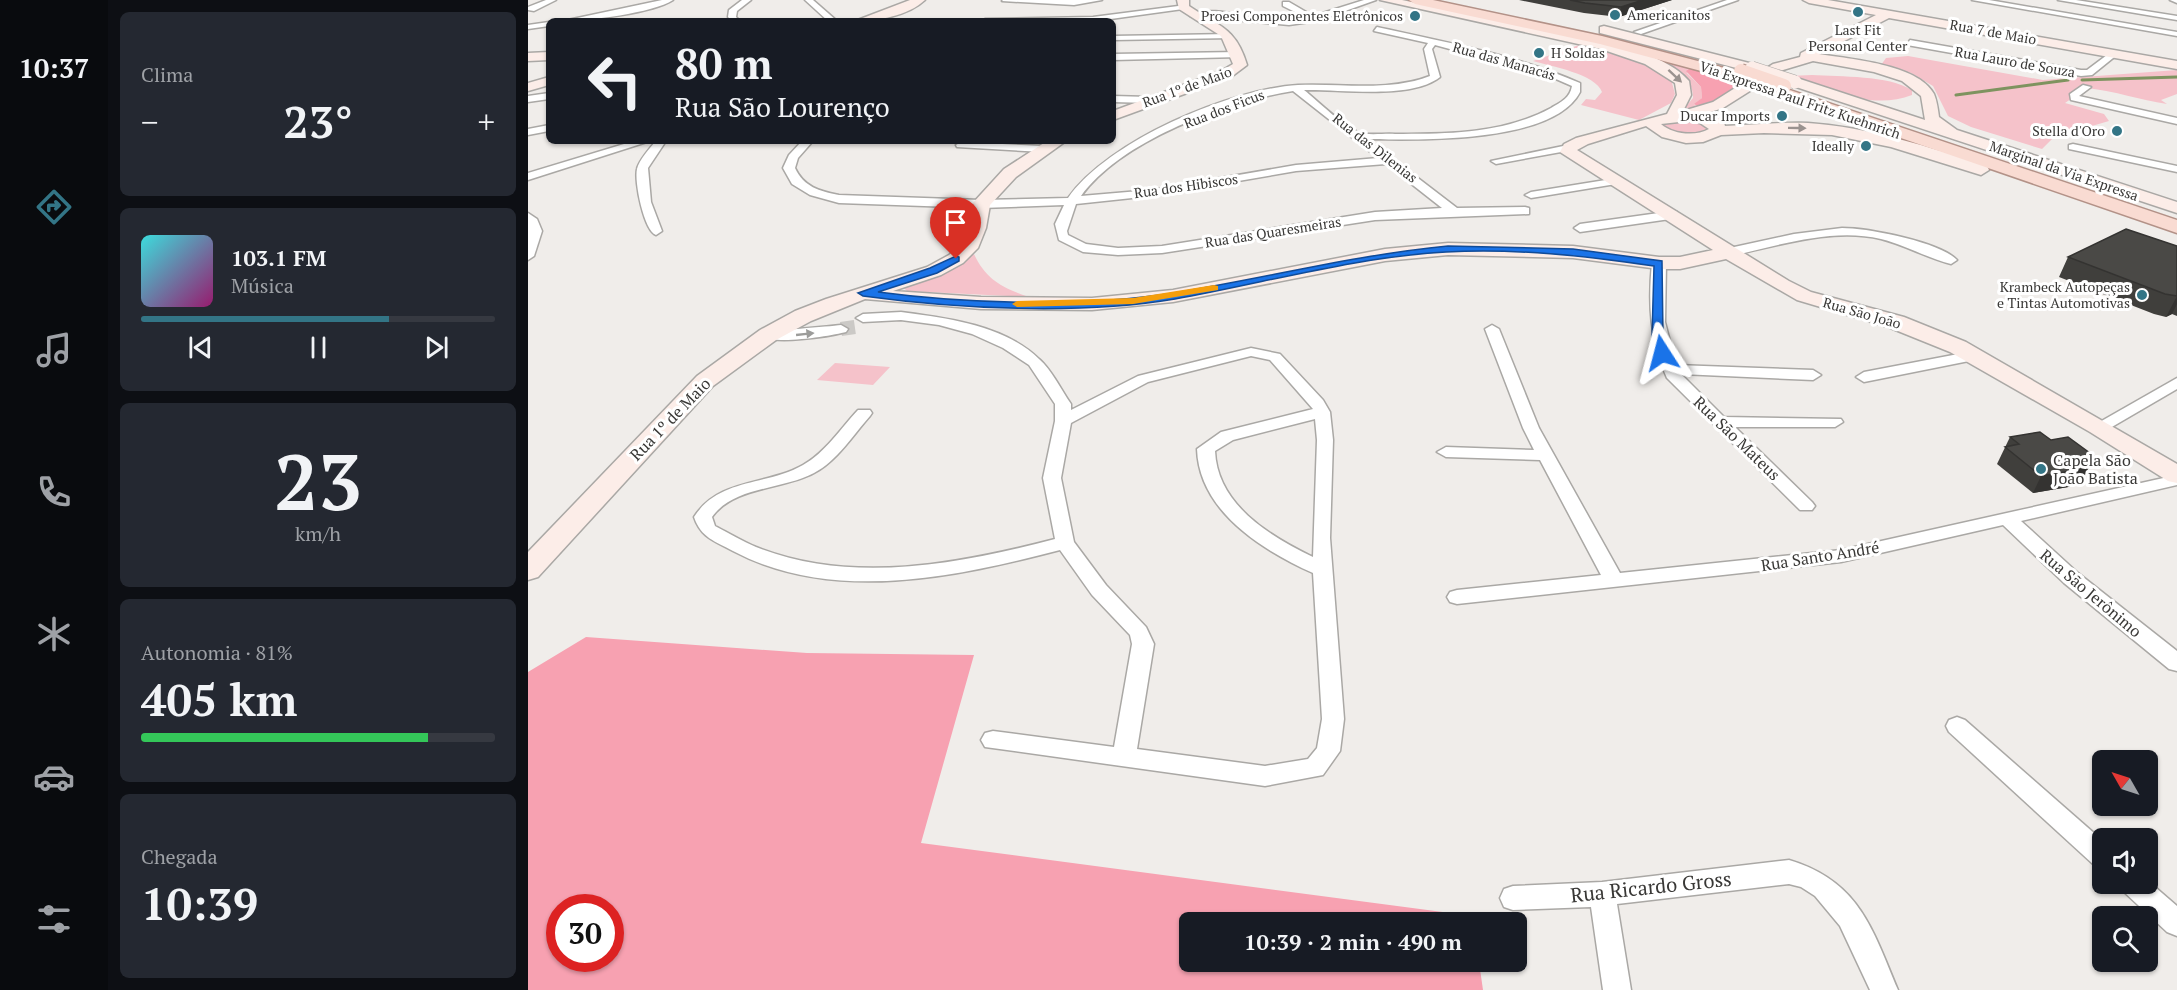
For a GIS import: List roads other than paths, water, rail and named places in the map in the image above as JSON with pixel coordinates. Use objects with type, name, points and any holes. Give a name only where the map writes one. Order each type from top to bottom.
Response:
[{"type":"main road","name":"Via Expressa Paul Fritz Kuehnrich","points":[[1415,0],[1741,71]]},
{"type":"main road","name":"Via Expressa Paul Fritz Kuehnrich","points":[[1434,0],[1650,46],[1780,82],[2177,219]]},
{"type":"main road","name":"Via Expressa Paul Fritz Kuehnrich","points":[[1780,82],[1884,130],[2177,227]]},
{"type":"main road","name":"Marginal da Via Expressa","points":[[1884,130],[1981,170],[2177,238]]},
{"type":"main road","points":[[1952,133],[2042,173]]},
{"type":"street","points":[[531,9],[552,0]]},
{"type":"street","points":[[584,18],[652,6],[669,0]]},
{"type":"street","points":[[733,18],[733,10],[747,0]]},
{"type":"street","points":[[809,0],[830,18]]},
{"type":"street","points":[[871,18],[895,11],[919,0]]},
{"type":"street","points":[[1006,1],[1062,3],[1098,0]]},
{"type":"street","points":[[1148,0],[1161,8]]},
{"type":"street","points":[[1194,16],[1212,15],[1275,23],[1314,19],[1372,0]]},
{"type":"street","points":[[1386,0],[1559,37],[1664,67],[1682,81],[1684,95],[1678,116]]},
{"type":"street","points":[[1455,0],[1660,42],[1741,71],[1845,98],[1874,103],[1908,102],[1920,98],[1921,94],[1909,85],[1809,57]]},
{"type":"street","points":[[1638,32],[1734,0]]},
{"type":"street","name":"Rua 7 de Maio","points":[[1809,0],[2177,64]]},
{"type":"street","points":[[1976,0],[2177,34]]},
{"type":"street","points":[[2062,0],[2177,18]]},
{"type":"street","points":[[1099,18],[1183,3],[1194,16],[1230,36]]},
{"type":"street","points":[[1286,4],[1314,19]]},
{"type":"street","points":[[1780,82],[1778,67],[1809,57],[1887,14]]},
{"type":"street","points":[[528,29],[546,25]]},
{"type":"street","points":[[528,29],[546,29]]},
{"type":"street","name":"Rua das Manacás","points":[[1361,136],[1443,136],[1501,129],[1524,124],[1554,111],[1570,101],[1577,92],[1577,85],[1552,74],[1377,29]]},
{"type":"street","points":[[1116,38],[1230,36]]},
{"type":"street","name":"Rua 1º de Maio","points":[[1116,115],[1149,100],[1236,70],[1240,65],[1230,36]]},
{"type":"street","name":"Rua dos Ficus","points":[[1070,201],[1097,169],[1164,132],[1250,97],[1295,88],[1400,85],[1427,81],[1435,77],[1428,48],[1433,42]]},
{"type":"street","name":"Rua Lauro de Souza","points":[[1910,43],[2081,74],[2089,73],[2114,54]]},
{"type":"street","points":[[1116,57],[1238,55]]},
{"type":"street","points":[[528,57],[546,56]]},
{"type":"street","points":[[1809,57],[1802,68],[1814,72]]},
{"type":"street","points":[[1575,145],[1718,105],[1814,72],[1843,67],[1892,72],[1916,84],[1928,96],[1932,119],[1952,133]]},
{"type":"street","points":[[528,84],[546,81]]},
{"type":"street","points":[[2086,87],[2073,96],[2074,98],[2177,121]]},
{"type":"street","name":"Rua das Dilenias","points":[[1295,88],[1361,136],[1452,210]]},
{"type":"street","points":[[528,99],[546,96]]},
{"type":"street","name":"Marginal da Via Expressa","points":[[1845,98],[2177,208]]},
{"type":"street","points":[[1116,99],[1149,100]]},
{"type":"street","points":[[1717,128],[1718,105]]},
{"type":"street","points":[[1678,116],[1707,120],[1717,128]]},
{"type":"street","points":[[1653,122],[1657,130],[1678,136]]},
{"type":"street","points":[[1496,161],[1633,136],[1704,137],[1717,128],[1782,128],[1849,133],[1916,148],[1981,170]]},
{"type":"street","points":[[528,132],[546,129]]},
{"type":"street","points":[[528,177],[635,144]]},
{"type":"street","points":[[656,231],[645,201],[642,168],[659,144]]},
{"type":"street","name":"Rua dos Hibiscos","points":[[805,144],[793,157],[789,168],[796,182],[814,193],[839,199],[865,201],[981,204],[1070,201],[1151,192],[1296,168],[1390,160]]},
{"type":"street","points":[[961,145],[1051,145]]},
{"type":"street","points":[[981,204],[1010,173],[1051,145]]},
{"type":"street","name":"Rua São João","points":[[1575,145],[1572,156],[1673,215],[1759,272],[1804,296],[1922,331],[1974,356],[2177,475]]},
{"type":"street","points":[[2073,147],[2177,169]]},
{"type":"street","points":[[1531,195],[1618,181]]},
{"type":"street","name":"Rua das Quaresmeiras","points":[[1070,201],[1060,230],[1063,237],[1074,245],[1095,251],[1116,253],[1206,244],[1376,216],[1452,210],[1525,211]]},
{"type":"street","name":"Rua 1º de Maio","points":[[528,570],[705,381],[768,335],[803,316],[863,293],[934,271],[956,259],[968,248],[977,228],[981,204]]},
{"type":"street","points":[[1580,228],[1673,215]]},
{"type":"street","points":[[528,217],[536,224],[537,234],[528,256]]},
{"type":"street","points":[[863,293],[909,299],[1036,304],[1133,301],[1337,266],[1385,255],[1448,249],[1573,252],[1659,263],[1680,262],[1817,236],[1858,232],[1899,241],[1951,260]]},
{"type":"street","name":"Rua São Mateus","points":[[1659,263],[1658,336],[1675,378],[1806,506]]},
{"type":"street","points":[[768,335],[807,334],[842,324],[803,316]]},
{"type":"street","points":[[863,322],[912,317],[940,321],[977,331],[1008,345],[1034,362],[1063,404],[1063,421],[1052,478],[1065,543],[1099,590],[1139,632],[1143,644],[1132,719],[1123,758]]},
{"type":"street","points":[[1492,329],[1531,428],[1614,580]]},
{"type":"street","points":[[993,740],[1265,776],[1315,768],[1328,751],[1333,718],[1321,537],[1325,440],[1322,412],[1317,402],[1275,357],[1251,351],[1143,379],[1063,421]]},
{"type":"street","points":[[1864,377],[1974,356]]},
{"type":"street","points":[[1670,369],[1813,375]]},
{"type":"street","points":[[2098,427],[2177,383]]},
{"type":"street","points":[[864,412],[811,469],[719,500],[706,510],[703,517],[708,529],[764,558],[806,569],[858,575],[908,575],[964,567],[1065,543]]},
{"type":"street","points":[[1322,412],[1227,436],[1206,448],[1205,456],[1213,488],[1248,526],[1279,547],[1322,568]]},
{"type":"street","points":[[1720,422],[1835,422]]},
{"type":"street","points":[[1446,452],[1546,455]]},
{"type":"street","name":"Rua Santo André","points":[[1457,597],[1841,556],[2177,480]]},
{"type":"street","name":"Rua São Jerônimo","points":[[2007,519],[2071,578],[2177,663]]},
{"type":"street","points":[[1957,726],[2092,847]]},
{"type":"street","name":"Rua Ricardo Gross","points":[[1513,898],[1602,894],[1789,872],[1803,874],[1824,885],[1843,904],[1884,990]]},
{"type":"street","points":[[1602,894],[1617,990]]},
{"type":"street","points":[[2144,894],[2177,923]]},
{"type":"waterway","points":[[2082,80],[2177,77]]},
{"type":"waterway","points":[[1956,95],[2068,80]]},
{"type":"tunnel","points":[[841,329],[862,326]]},
{"type":"place","name":"Last Fit Personal Center","points":[[1858,12]]},
{"type":"place","name":"Americanitos","points":[[1615,15]]},
{"type":"place","name":"Proesi Componentes Eletrônicos","points":[[1415,16]]},
{"type":"place","name":"H Soldas","points":[[1539,53]]},
{"type":"place","name":"Ducar Imports","points":[[1782,116]]},
{"type":"place","name":"Stella d'Oro","points":[[2117,131]]},
{"type":"place","name":"Ideally","points":[[1866,146]]},
{"type":"place","name":"Krambeck Autopeças e Tintas Automotivas","points":[[2142,295]]},
{"type":"place","name":"Capela São João Batista","points":[[2041,469]]}]
